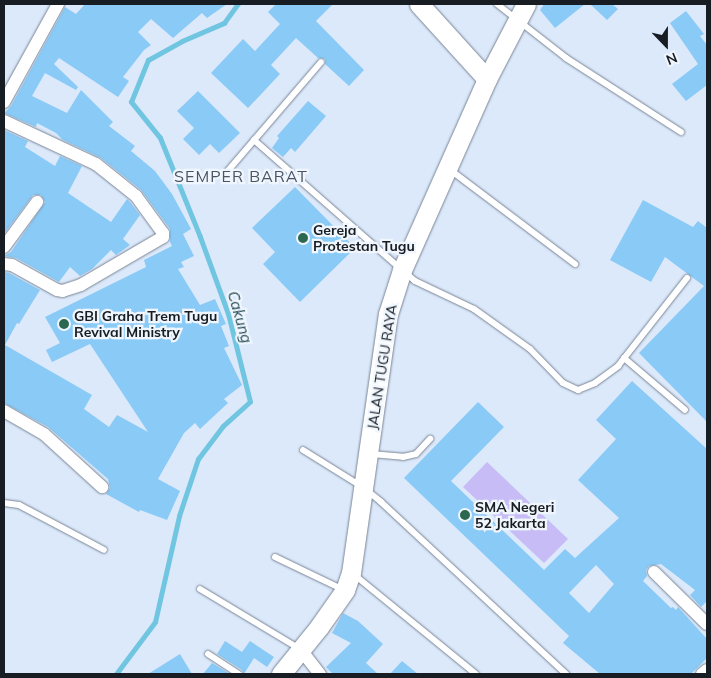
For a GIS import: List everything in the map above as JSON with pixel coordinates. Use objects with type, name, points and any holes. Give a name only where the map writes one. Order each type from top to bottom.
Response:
[{"type":"main road","points":[[419,4],[487,80]]},
{"type":"main road","name":"JALAN TUGU RAYA","points":[[281,674],[345,590],[351,573],[388,314],[402,270],[487,80],[526,4]]},
{"type":"street","points":[[4,102],[58,4]]},
{"type":"street","points":[[4,121],[96,164],[136,196],[163,237],[80,285],[57,290],[12,265],[4,264]]},
{"type":"street","points":[[4,247],[37,202]]},
{"type":"street","points":[[4,411],[44,434],[102,487]]},
{"type":"street","points":[[654,572],[707,624]]},
{"type":"street","points":[[301,650],[320,674]]},
{"type":"lane","points":[[497,4],[566,58],[681,132]]},
{"type":"lane","points":[[226,172],[321,62]]},
{"type":"lane","points":[[254,140],[415,281],[474,309],[530,348],[563,383],[578,390],[595,383],[624,358],[687,278]]},
{"type":"lane","points":[[448,168],[575,264]]},
{"type":"lane","points":[[624,358],[685,410]]},
{"type":"lane","points":[[367,454],[409,455],[424,448],[430,440]]},
{"type":"lane","points":[[303,450],[364,488],[566,674]]},
{"type":"lane","points":[[4,503],[19,505],[104,550]]},
{"type":"lane","points":[[275,557],[345,590]]},
{"type":"lane","points":[[351,573],[476,674]]},
{"type":"lane","points":[[200,589],[301,650]]},
{"type":"lane","points":[[208,654],[240,674]]},
{"type":"shaded area","points":[[487,462],[568,539],[544,563],[463,487]]},
{"type":"building","points":[[85,4],[227,4],[207,18],[202,13],[173,38],[151,19],[138,32],[151,45],[144,50],[123,77],[129,81],[118,97],[59,58],[54,64],[78,87],[76,90],[45,73],[32,96],[67,113],[81,90],[113,122],[109,126],[135,146],[131,151],[155,171],[172,194],[191,229],[183,234],[194,256],[181,262],[184,267],[178,269],[200,305],[215,299],[226,324],[221,326],[229,346],[224,348],[242,385],[224,399],[228,403],[200,429],[195,423],[184,433],[158,479],[180,491],[167,520],[140,510],[139,512],[106,494],[110,488],[108,479],[48,427],[4,403],[4,272],[40,290],[19,324],[17,323],[5,345],[92,395],[84,409],[109,427],[117,415],[148,432],[90,344],[52,362],[46,350],[60,343],[45,317],[146,267],[144,260],[172,246],[170,242],[170,229],[141,190],[101,158],[63,140],[56,133],[37,123],[36,127],[4,113],[11,106],[65,7],[76,14]]},
{"type":"building","points":[[276,4],[333,4],[316,21],[364,70],[349,86],[325,64],[325,59],[318,58],[296,38],[271,65],[280,74],[248,108],[211,73],[243,39],[255,51],[280,24],[268,12]]},
{"type":"building","points":[[544,4],[585,4],[555,28],[540,10]]},
{"type":"building","points":[[590,4],[612,4],[618,9],[607,20]]},
{"type":"building","points":[[686,11],[704,34],[700,36],[707,45],[707,85],[686,101],[672,84],[698,64],[670,23]]},
{"type":"building","points":[[198,91],[240,133],[219,153],[210,144],[199,155],[183,139],[194,128],[177,111]]},
{"type":"building","points":[[308,101],[326,116],[295,152],[291,148],[283,157],[272,148],[279,138],[277,136]]},
{"type":"building","points":[[4,130],[28,141],[25,147],[55,166],[60,156],[82,166],[68,193],[111,222],[127,199],[140,215],[123,239],[130,245],[116,255],[111,250],[92,269],[80,276],[70,267],[59,282],[16,258],[4,256],[11,252],[45,202],[41,195],[33,195],[4,234]]},
{"type":"building","name":"Gereja Protestan Tugu","points":[[295,187],[355,248],[300,302],[263,264],[275,252],[252,228]]},
{"type":"building","points":[[643,200],[693,227],[698,221],[707,228],[707,422],[639,353],[704,286],[665,257],[651,282],[610,260]]},
{"type":"building","points":[[632,381],[707,449],[707,601],[701,607],[690,595],[695,590],[661,564],[649,566],[646,570],[647,576],[643,581],[671,608],[673,607],[676,610],[678,607],[707,639],[707,658],[691,674],[600,674],[563,643],[569,636],[404,478],[478,402],[504,427],[451,481],[544,570],[565,549],[575,558],[619,518],[578,480],[616,439],[596,420]],"holes":[[[596,565],[614,584],[589,613],[569,593]]]},
{"type":"building","points":[[343,613],[358,621],[383,644],[366,663],[378,674],[333,674],[326,667],[351,643],[332,633]]},
{"type":"building","points":[[225,641],[242,652],[250,641],[274,657],[267,667],[254,658],[244,674],[242,670],[217,654]]},
{"type":"building","points":[[180,654],[192,674],[148,674]]},
{"type":"building","points":[[402,661],[418,674],[390,674]]},
{"type":"building","points":[[212,663],[230,674],[203,674]]},
{"type":"waterway","name":"Cakung","points":[[116,674],[155,622],[179,516],[198,459],[223,426],[250,402],[228,314],[200,237],[160,138],[131,102],[148,60],[182,41],[224,23],[238,4]]},
{"type":"place","name":"Gereja Protestan Tugu","points":[[303,238]]},
{"type":"place","name":"GBI Graha Trem Tugu Revival Ministry","points":[[64,324]]},
{"type":"place","name":"SMA Negeri 52 Jakarta","points":[[465,515]]},
{"type":"district","name":"SEMPER BARAT","points":[[241,176]]}]
